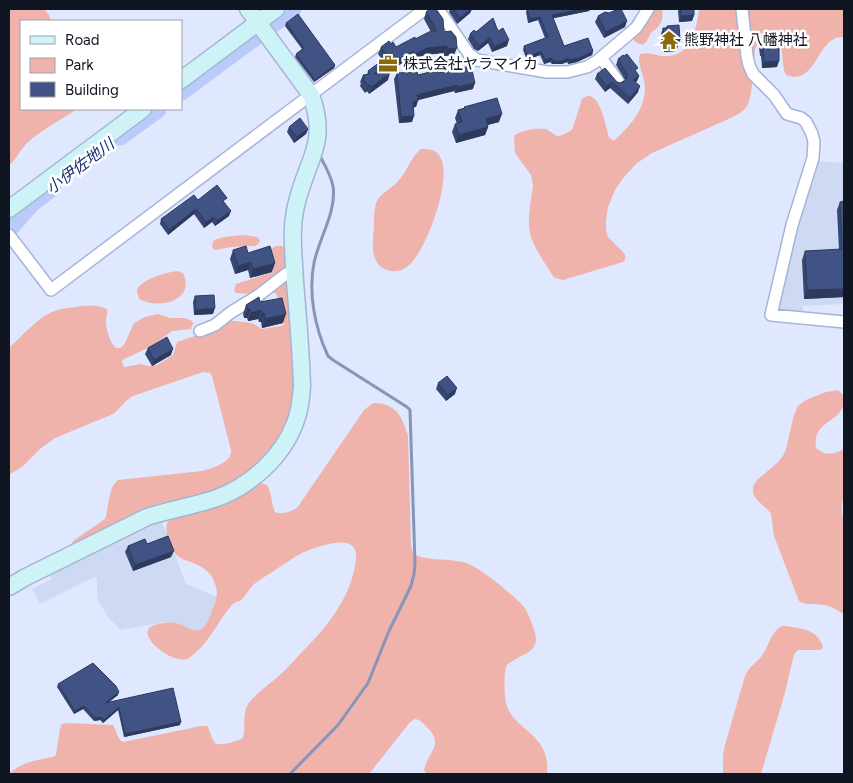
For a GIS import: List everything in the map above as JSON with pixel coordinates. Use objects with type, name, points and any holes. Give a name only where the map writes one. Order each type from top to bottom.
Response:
[{"type":"street","points":[[9,587],[147,517],[198,504],[233,490],[249,480],[277,455],[288,440],[296,422],[302,386],[302,367],[293,234],[295,209],[301,186],[316,146],[318,120],[311,95],[248,9]]},
{"type":"street","points":[[182,79],[261,28],[276,9]]},
{"type":"street","points":[[9,235],[50,290],[425,9]]},
{"type":"street","points":[[438,9],[469,54],[478,60],[557,73],[578,70],[601,58],[636,28],[648,9]]},
{"type":"street","points":[[742,9],[748,65],[753,74],[774,94],[787,114],[801,118],[806,122],[814,142],[813,158],[792,225],[771,315],[844,322]]},
{"type":"street","points":[[601,58],[618,81]]},
{"type":"street","points":[[9,209],[142,110]]},
{"type":"street","points":[[200,331],[215,325],[286,274],[295,273]]},
{"type":"shaded area","points":[[816,161],[844,163],[844,304],[803,306],[803,314],[775,311],[795,226]]},
{"type":"shaded area","points":[[161,519],[186,584],[217,597],[207,623],[202,628],[195,631],[175,622],[167,622],[120,630],[108,617],[97,598],[97,579],[94,577],[40,604],[32,589],[52,579],[48,572]]},
{"type":"green space","points":[[9,9],[44,9],[51,20],[20,20],[20,110],[75,110],[28,142],[9,166]]},
{"type":"green space","points":[[653,9],[662,9],[659,26],[651,33],[645,43],[641,44],[634,41],[634,36]]},
{"type":"green space","points":[[699,9],[844,9],[844,37],[835,38],[828,43],[811,67],[804,74],[796,77],[786,75],[780,44],[757,45],[751,93],[744,110],[733,117],[652,153],[637,163],[615,190],[608,207],[606,230],[608,237],[624,253],[624,261],[563,280],[555,278],[540,255],[530,233],[529,221],[533,186],[531,175],[515,153],[514,136],[534,129],[546,129],[557,136],[572,130],[582,99],[588,96],[593,97],[597,102],[604,117],[609,137],[615,140],[633,121],[642,106],[645,89],[639,64],[640,54],[647,53],[667,56],[675,55],[682,51],[687,46],[694,32]]},
{"type":"green space","points":[[421,149],[429,149],[436,152],[442,161],[444,174],[438,207],[425,240],[412,262],[406,268],[398,271],[384,269],[375,260],[373,239],[375,207],[379,198],[399,180],[414,156]]},
{"type":"green space","points":[[244,235],[257,237],[260,241],[255,246],[213,249],[213,241],[217,239]]},
{"type":"green space","points":[[276,246],[282,246],[286,250],[295,367],[294,403],[283,436],[260,464],[230,485],[74,545],[72,544],[73,541],[105,519],[112,488],[118,480],[202,471],[225,462],[231,450],[212,376],[210,373],[203,372],[133,396],[113,414],[55,438],[40,449],[23,466],[9,475],[9,348],[34,324],[50,313],[66,308],[91,305],[107,309],[106,321],[108,332],[116,348],[124,345],[134,323],[145,317],[158,314],[170,318],[185,318],[192,321],[191,329],[172,331],[150,347],[124,359],[122,361],[125,367],[140,364],[157,365],[173,355],[177,342],[201,334],[228,321],[252,323],[262,329],[281,326],[284,324],[283,312],[275,293],[236,293],[234,290],[236,284],[273,272],[271,249]]},
{"type":"green space","points":[[177,271],[183,273],[186,283],[180,296],[173,301],[156,304],[139,299],[137,291],[142,283]]},
{"type":"green space","points":[[838,390],[844,396],[844,404],[837,415],[818,432],[816,448],[829,454],[844,449],[842,513],[844,524],[844,614],[832,607],[799,601],[774,536],[771,514],[753,494],[753,486],[758,479],[783,456],[798,406],[806,400],[826,392]]},
{"type":"green space","points":[[373,403],[393,408],[403,422],[408,436],[411,544],[414,553],[420,557],[469,564],[513,596],[524,607],[528,615],[536,640],[530,651],[506,666],[505,695],[509,711],[542,746],[546,758],[547,774],[427,774],[424,770],[434,748],[435,739],[424,724],[415,719],[410,722],[369,774],[9,774],[24,764],[56,755],[60,729],[62,724],[68,723],[113,725],[118,737],[123,742],[201,726],[207,726],[216,744],[230,743],[243,738],[245,712],[248,704],[311,643],[342,602],[348,590],[355,566],[355,549],[347,543],[335,543],[314,548],[297,555],[256,583],[241,600],[232,605],[196,652],[184,660],[177,659],[162,652],[151,641],[148,630],[154,625],[174,622],[191,630],[199,630],[206,624],[210,616],[217,591],[211,575],[205,569],[176,555],[167,534],[166,527],[169,518],[260,483],[267,485],[269,488],[275,512],[286,513],[292,511],[297,508],[364,410]]},
{"type":"green space","points":[[782,626],[803,629],[813,633],[820,640],[823,646],[822,649],[798,650],[794,655],[761,774],[723,774],[725,745],[745,676],[748,670],[764,653],[775,632]]},
{"type":"building","points":[[430,9],[436,9],[443,19],[444,32],[451,31],[456,37],[457,48],[447,49],[447,46],[427,48],[415,54],[413,51],[374,74],[390,73],[372,87],[368,86],[363,79],[365,78],[363,75],[370,74],[368,71],[384,59],[382,55],[385,53],[381,47],[389,41],[391,44],[393,42],[396,47],[415,37],[415,39],[431,31],[437,31],[426,12]]},
{"type":"building","points":[[453,9],[471,9],[460,18]]},
{"type":"building","points":[[527,9],[582,9],[552,15],[564,46],[588,38],[593,51],[579,58],[569,60],[568,58],[563,61],[553,61],[552,58],[545,60],[541,51],[528,57],[524,46],[548,37],[540,17],[530,19]]},
{"type":"building","points":[[621,9],[627,21],[606,32],[598,16]]},
{"type":"building","points":[[681,9],[694,9],[694,15],[681,16]]},
{"type":"building","points":[[298,14],[335,65],[315,80],[296,54],[304,48],[286,23]]},
{"type":"building","points":[[493,18],[498,31],[503,28],[509,40],[494,47],[490,37],[480,46],[470,34],[474,30],[476,32]]},
{"type":"building","points":[[679,25],[680,40],[677,40],[678,45],[666,46],[663,28]]},
{"type":"building","points":[[779,40],[779,61],[764,62],[761,41]]},
{"type":"building","points":[[627,54],[638,68],[635,70],[639,76],[633,80],[640,86],[630,98],[612,82],[607,86],[597,74],[605,68],[617,82],[624,81],[627,78],[627,74],[618,59]]},
{"type":"building","points":[[471,66],[475,83],[457,87],[457,85],[417,95],[418,101],[413,102],[414,116],[401,117],[397,73],[417,72],[418,75],[438,70],[438,73]]},
{"type":"building","points":[[497,98],[502,114],[486,119],[488,127],[459,135],[455,124],[462,122],[458,110]]},
{"type":"building","points":[[300,118],[308,129],[297,137],[289,127]]},
{"type":"building","points":[[217,185],[227,198],[223,201],[231,211],[217,221],[214,217],[206,222],[196,209],[169,230],[161,219],[194,195],[198,200]]},
{"type":"building","points":[[844,201],[844,289],[807,290],[805,251],[842,249],[840,202]]},
{"type":"building","points":[[246,246],[248,253],[270,246],[275,263],[253,269],[251,262],[238,266],[233,250]]},
{"type":"building","points":[[214,295],[215,308],[196,310],[195,296]]},
{"type":"building","points":[[259,297],[260,302],[282,298],[286,314],[265,319],[264,313],[261,310],[251,313],[246,305]]},
{"type":"building","points":[[167,337],[173,349],[154,360],[148,348]]},
{"type":"building","points":[[447,376],[457,388],[448,395],[438,383]]},
{"type":"building","points":[[168,536],[174,551],[135,565],[128,546],[145,539],[147,544]]},
{"type":"building","points":[[93,663],[116,686],[119,692],[105,703],[173,688],[181,722],[125,734],[119,707],[104,720],[101,717],[95,718],[84,706],[75,711],[58,684]]},
{"type":"waterway","name":"小伊佐地川","points":[[182,90],[292,9]]},
{"type":"waterway","name":"小伊佐地川","points":[[120,136],[156,110]]},
{"type":"waterway","points":[[290,774],[338,725],[368,683],[389,631],[411,586],[415,563],[410,410],[328,356],[316,322],[312,299],[312,275],[316,254],[330,215],[334,195],[331,179],[321,158]]},
{"type":"waterway","name":"小伊佐地川","points":[[11,226],[31,203],[52,187]]},
{"type":"place","name":"熊野神社 八幡神社","points":[[669,40]]},
{"type":"place","name":"株式会社ヤラマイカ","points":[[388,64]]}]
